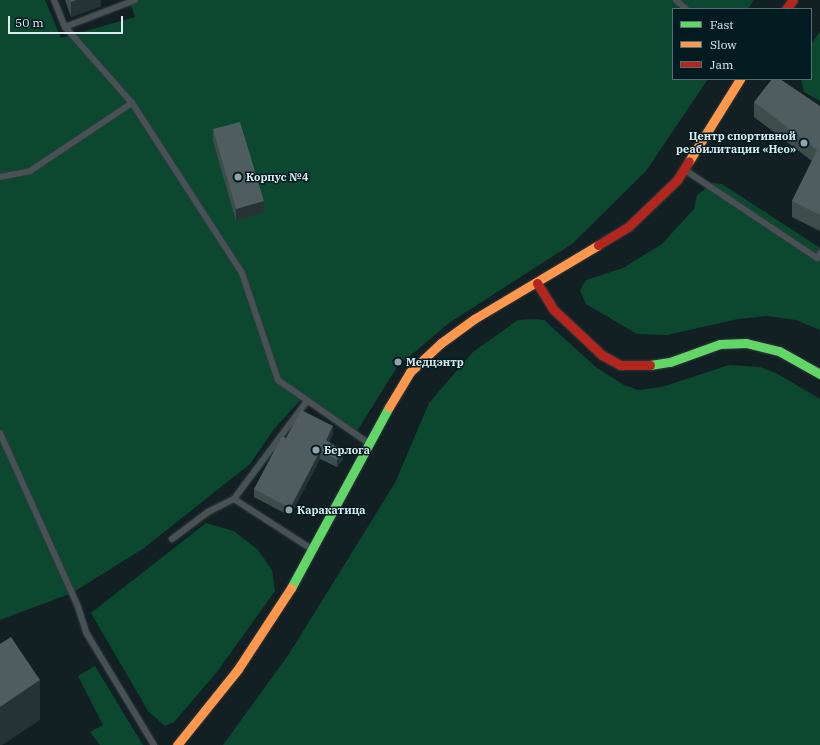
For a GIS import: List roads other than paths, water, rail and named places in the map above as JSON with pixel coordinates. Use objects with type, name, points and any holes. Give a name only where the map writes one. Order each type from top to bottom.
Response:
[{"type":"street","points":[[787,8],[793,0]]},
{"type":"street","points":[[177,745],[238,670],[288,594],[368,442],[398,390],[422,359],[474,319],[628,228],[659,199],[684,170],[739,80]]},
{"type":"street","points":[[536,283],[553,309],[573,330],[602,355],[620,365],[646,366],[670,362],[720,344],[746,343],[779,351],[820,374]]},
{"type":"lane","points":[[54,0],[65,27],[132,103],[242,273],[278,380],[368,442]]},
{"type":"lane","points":[[65,27],[135,0]]},
{"type":"lane","points":[[676,0],[685,8]]},
{"type":"lane","points":[[0,177],[30,171],[132,103]]},
{"type":"lane","points":[[684,170],[817,258],[820,253]]},
{"type":"lane","points":[[172,539],[208,512],[234,499],[307,401]]},
{"type":"lane","points":[[0,433],[77,604],[87,634],[154,745]]},
{"type":"lane","points":[[234,499],[312,548]]},
{"type":"place","name":"Центр спортивной реабилитации «Нео»","points":[[804,143]]},
{"type":"place","name":"Корпус №4","points":[[238,177]]},
{"type":"place","name":"Медцэнтр","points":[[398,362]]},
{"type":"place","name":"Берлога","points":[[316,450]]},
{"type":"place","name":"Каракатица","points":[[289,510]]}]
